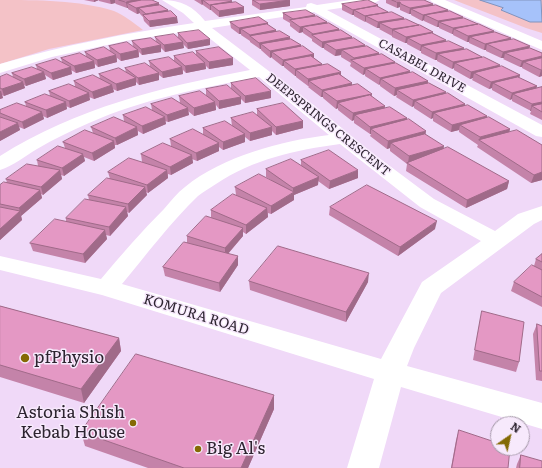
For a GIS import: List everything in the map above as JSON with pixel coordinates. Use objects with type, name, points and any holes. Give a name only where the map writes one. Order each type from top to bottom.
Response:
[{"type":"street","name":"DEEPSPRINGS CRESCENT","points":[[168,0],[179,5],[196,18],[202,26],[427,203],[495,240]]},
{"type":"street","name":"CASABEL DRIVE","points":[[302,0],[542,132]]},
{"type":"street","points":[[0,68],[78,47],[130,36],[374,0]]},
{"type":"street","points":[[436,0],[542,46]]},
{"type":"street","points":[[0,164],[16,153],[61,131],[137,100],[262,72]]},
{"type":"street","points":[[106,288],[154,231],[192,191],[225,170],[264,154],[300,144],[343,138]]},
{"type":"street","points":[[363,468],[390,373],[400,348],[431,288],[495,240],[526,219],[542,212]]},
{"type":"street","name":"KOMURA ROAD","points":[[0,263],[106,288],[390,373],[542,416]]},
{"type":"shaded area","points":[[0,0],[58,1],[101,7],[114,11],[129,19],[143,30],[49,49],[0,64]]},
{"type":"shaded area","points":[[454,0],[542,0],[542,33],[526,28]]},
{"type":"water","points":[[480,0],[541,0],[542,22],[530,22],[501,10],[503,8]]},
{"type":"building","points":[[119,0],[134,0],[126,2]]},
{"type":"building","points":[[152,0],[159,3],[136,8],[127,3]]},
{"type":"building","points":[[203,0],[230,0],[232,1],[210,5]]},
{"type":"building","points":[[253,0],[290,0],[260,4]]},
{"type":"building","points":[[368,0],[378,5],[353,10],[342,4]]},
{"type":"building","points":[[392,0],[424,0],[433,4],[410,8],[401,4],[400,2]]},
{"type":"building","points":[[236,2],[244,7],[219,11],[211,5]]},
{"type":"building","points":[[160,5],[168,10],[146,14],[139,8]]},
{"type":"building","points":[[436,5],[448,10],[423,15],[411,9]]},
{"type":"building","points":[[377,6],[388,12],[365,16],[354,10]]},
{"type":"building","points":[[306,10],[315,15],[293,19],[283,13]]},
{"type":"building","points":[[171,11],[177,17],[149,21],[143,15]]},
{"type":"building","points":[[450,11],[463,17],[438,21],[425,15]]},
{"type":"building","points":[[392,12],[404,18],[378,22],[366,16]]},
{"type":"building","points":[[317,16],[327,22],[300,27],[290,20]]},
{"type":"building","points":[[259,17],[268,23],[239,28],[230,22]]},
{"type":"building","points":[[464,18],[478,24],[453,28],[439,22]]},
{"type":"building","points":[[406,19],[419,25],[392,29],[380,23]]},
{"type":"building","points":[[329,23],[339,29],[313,34],[303,27]]},
{"type":"building","points":[[267,24],[276,30],[250,35],[241,29]]},
{"type":"building","points":[[479,24],[494,31],[468,36],[454,29]]},
{"type":"building","points":[[420,25],[433,32],[406,37],[393,30]]},
{"type":"building","points":[[199,30],[210,39],[187,43],[178,33]]},
{"type":"building","points":[[341,30],[352,37],[322,42],[312,35]]},
{"type":"building","points":[[280,31],[290,37],[259,43],[250,36]]},
{"type":"building","points":[[495,32],[511,38],[485,44],[470,37]]},
{"type":"building","points":[[432,33],[446,40],[421,45],[408,38]]},
{"type":"building","points":[[174,34],[183,42],[164,45],[155,37]]},
{"type":"building","points":[[151,38],[161,45],[141,49],[132,41]]},
{"type":"building","points":[[354,38],[365,45],[336,50],[325,43]]},
{"type":"building","points":[[291,39],[301,45],[270,51],[261,44]]},
{"type":"building","points":[[514,39],[530,46],[503,52],[487,44]]},
{"type":"building","points":[[449,41],[464,48],[436,53],[422,46]]},
{"type":"building","points":[[127,42],[138,50],[120,54],[109,46]]},
{"type":"building","points":[[303,46],[314,54],[283,60],[272,52]]},
{"type":"building","points":[[367,46],[379,53],[354,58],[342,50]]},
{"type":"building","points":[[104,47],[116,55],[97,60],[85,52]]},
{"type":"building","points":[[219,47],[233,58],[209,62],[196,51]]},
{"type":"building","points":[[530,48],[542,53],[542,56],[522,61],[505,53]]},
{"type":"building","points":[[467,49],[482,57],[453,62],[438,54]]},
{"type":"building","points":[[193,52],[205,63],[185,66],[174,56]]},
{"type":"building","points":[[80,53],[94,61],[74,66],[61,58]]},
{"type":"building","points":[[382,54],[395,62],[364,68],[351,60]]},
{"type":"building","points":[[311,56],[322,64],[295,69],[284,61]]},
{"type":"building","points":[[169,57],[182,67],[162,72],[149,61]]},
{"type":"building","points":[[484,57],[500,65],[471,72],[455,63]]},
{"type":"building","points":[[542,58],[542,70],[524,62]]},
{"type":"building","points":[[56,59],[71,67],[51,73],[36,65]]},
{"type":"building","points":[[145,63],[159,73],[138,78],[125,68]]},
{"type":"building","points":[[396,63],[410,71],[380,78],[366,69]]},
{"type":"building","points":[[328,64],[341,72],[308,79],[296,70]]},
{"type":"building","points":[[502,66],[520,75],[491,82],[474,73]]},
{"type":"building","points":[[32,67],[44,72],[24,79],[12,73]]},
{"type":"building","points":[[119,68],[136,78],[116,84],[99,74]]},
{"type":"building","points":[[413,72],[428,81],[395,88],[381,79]]},
{"type":"building","points":[[7,74],[23,82],[2,89],[0,88],[0,77]]},
{"type":"building","points":[[339,74],[352,83],[322,90],[309,81]]},
{"type":"building","points":[[93,75],[112,85],[92,92],[74,81]]},
{"type":"building","points":[[518,77],[537,86],[512,93],[493,83]]},
{"type":"building","points":[[256,78],[271,91],[245,96],[231,83]]},
{"type":"building","points":[[429,83],[446,92],[413,100],[397,90]]},
{"type":"building","points":[[69,84],[89,93],[69,101],[49,91]]},
{"type":"building","points":[[358,84],[372,94],[337,101],[323,91]]},
{"type":"building","points":[[227,85],[241,97],[219,101],[206,89]]},
{"type":"building","points":[[542,87],[542,102],[532,104],[513,94]]},
{"type":"building","points":[[200,91],[215,102],[194,108],[179,96]]},
{"type":"building","points":[[448,93],[465,104],[432,112],[415,101]]},
{"type":"building","points":[[45,94],[66,102],[46,110],[25,102]]},
{"type":"building","points":[[370,95],[385,106],[353,113],[338,103]]},
{"type":"building","points":[[172,98],[188,108],[167,115],[151,104]]},
{"type":"building","points":[[17,103],[42,112],[22,122],[0,113],[0,110]]},
{"type":"building","points":[[283,103],[303,121],[276,127],[257,109]]},
{"type":"building","points":[[542,104],[542,112],[532,106]]},
{"type":"building","points":[[468,105],[487,116],[452,125],[434,113]]},
{"type":"building","points":[[146,107],[165,117],[142,126],[123,115]]},
{"type":"building","points":[[390,107],[407,118],[370,127],[355,115]]},
{"type":"building","points":[[253,112],[272,127],[250,133],[231,118]]},
{"type":"building","points":[[0,117],[18,123],[0,132]]},
{"type":"building","points":[[114,117],[137,127],[115,138],[91,127]]},
{"type":"building","points":[[489,117],[510,129],[480,137],[460,125]]},
{"type":"building","points":[[409,119],[426,131],[388,141],[371,129]]},
{"type":"building","points":[[225,121],[245,134],[223,142],[203,128]]},
{"type":"building","points":[[193,129],[219,143],[196,153],[170,139]]},
{"type":"building","points":[[85,130],[114,141],[92,153],[63,142]]},
{"type":"building","points":[[517,130],[542,145],[542,172],[534,175],[479,140]]},
{"type":"building","points":[[425,134],[444,146],[409,156],[391,143]]},
{"type":"building","points":[[163,143],[192,155],[170,167],[141,154]]},
{"type":"building","points":[[58,146],[83,154],[62,168],[37,160]]},
{"type":"building","points":[[448,147],[509,181],[467,200],[407,163]]},
{"type":"building","points":[[329,150],[358,170],[330,181],[301,160]]},
{"type":"building","points":[[129,158],[167,170],[147,185],[108,172]]},
{"type":"building","points":[[291,159],[319,177],[293,188],[266,169]]},
{"type":"building","points":[[27,164],[60,170],[41,187],[6,179]]},
{"type":"building","points":[[259,174],[294,192],[271,206],[235,187]]},
{"type":"building","points":[[107,178],[145,187],[128,204],[88,195]]},
{"type":"building","points":[[4,182],[40,190],[19,208],[0,204],[0,185]]},
{"type":"building","points":[[367,185],[437,221],[400,247],[330,207]]},
{"type":"building","points":[[233,194],[267,208],[246,225],[211,210]]},
{"type":"building","points":[[85,199],[126,207],[109,227],[66,218]]},
{"type":"building","points":[[0,207],[20,211],[0,229]]},
{"type":"building","points":[[206,216],[243,228],[225,248],[187,236]]},
{"type":"building","points":[[55,219],[105,230],[83,254],[30,243]]},
{"type":"building","points":[[184,242],[238,256],[219,283],[163,267]]},
{"type":"building","points":[[278,246],[369,273],[346,312],[249,281]]},
{"type":"building","points":[[542,254],[542,262],[536,259]]},
{"type":"building","points":[[532,265],[542,270],[542,297],[514,282]]},
{"type":"building","points":[[0,306],[119,338],[81,389],[0,365]]},
{"type":"building","points":[[482,311],[524,322],[519,362],[475,350]]},
{"type":"building","points":[[537,324],[542,326],[542,371],[540,371]]},
{"type":"building","points":[[136,354],[274,395],[241,468],[184,468],[81,432]]},
{"type":"building","points":[[459,430],[490,440],[490,456],[509,456],[508,468],[452,468]]},
{"type":"building","points":[[521,456],[542,461],[542,468],[520,468]]},
{"type":"place","name":"pfPhysio","points":[[25,358]]},
{"type":"place","name":"Astoria Shish Kebab House","points":[[133,423]]},
{"type":"place","name":"Big Al's","points":[[198,449]]}]
